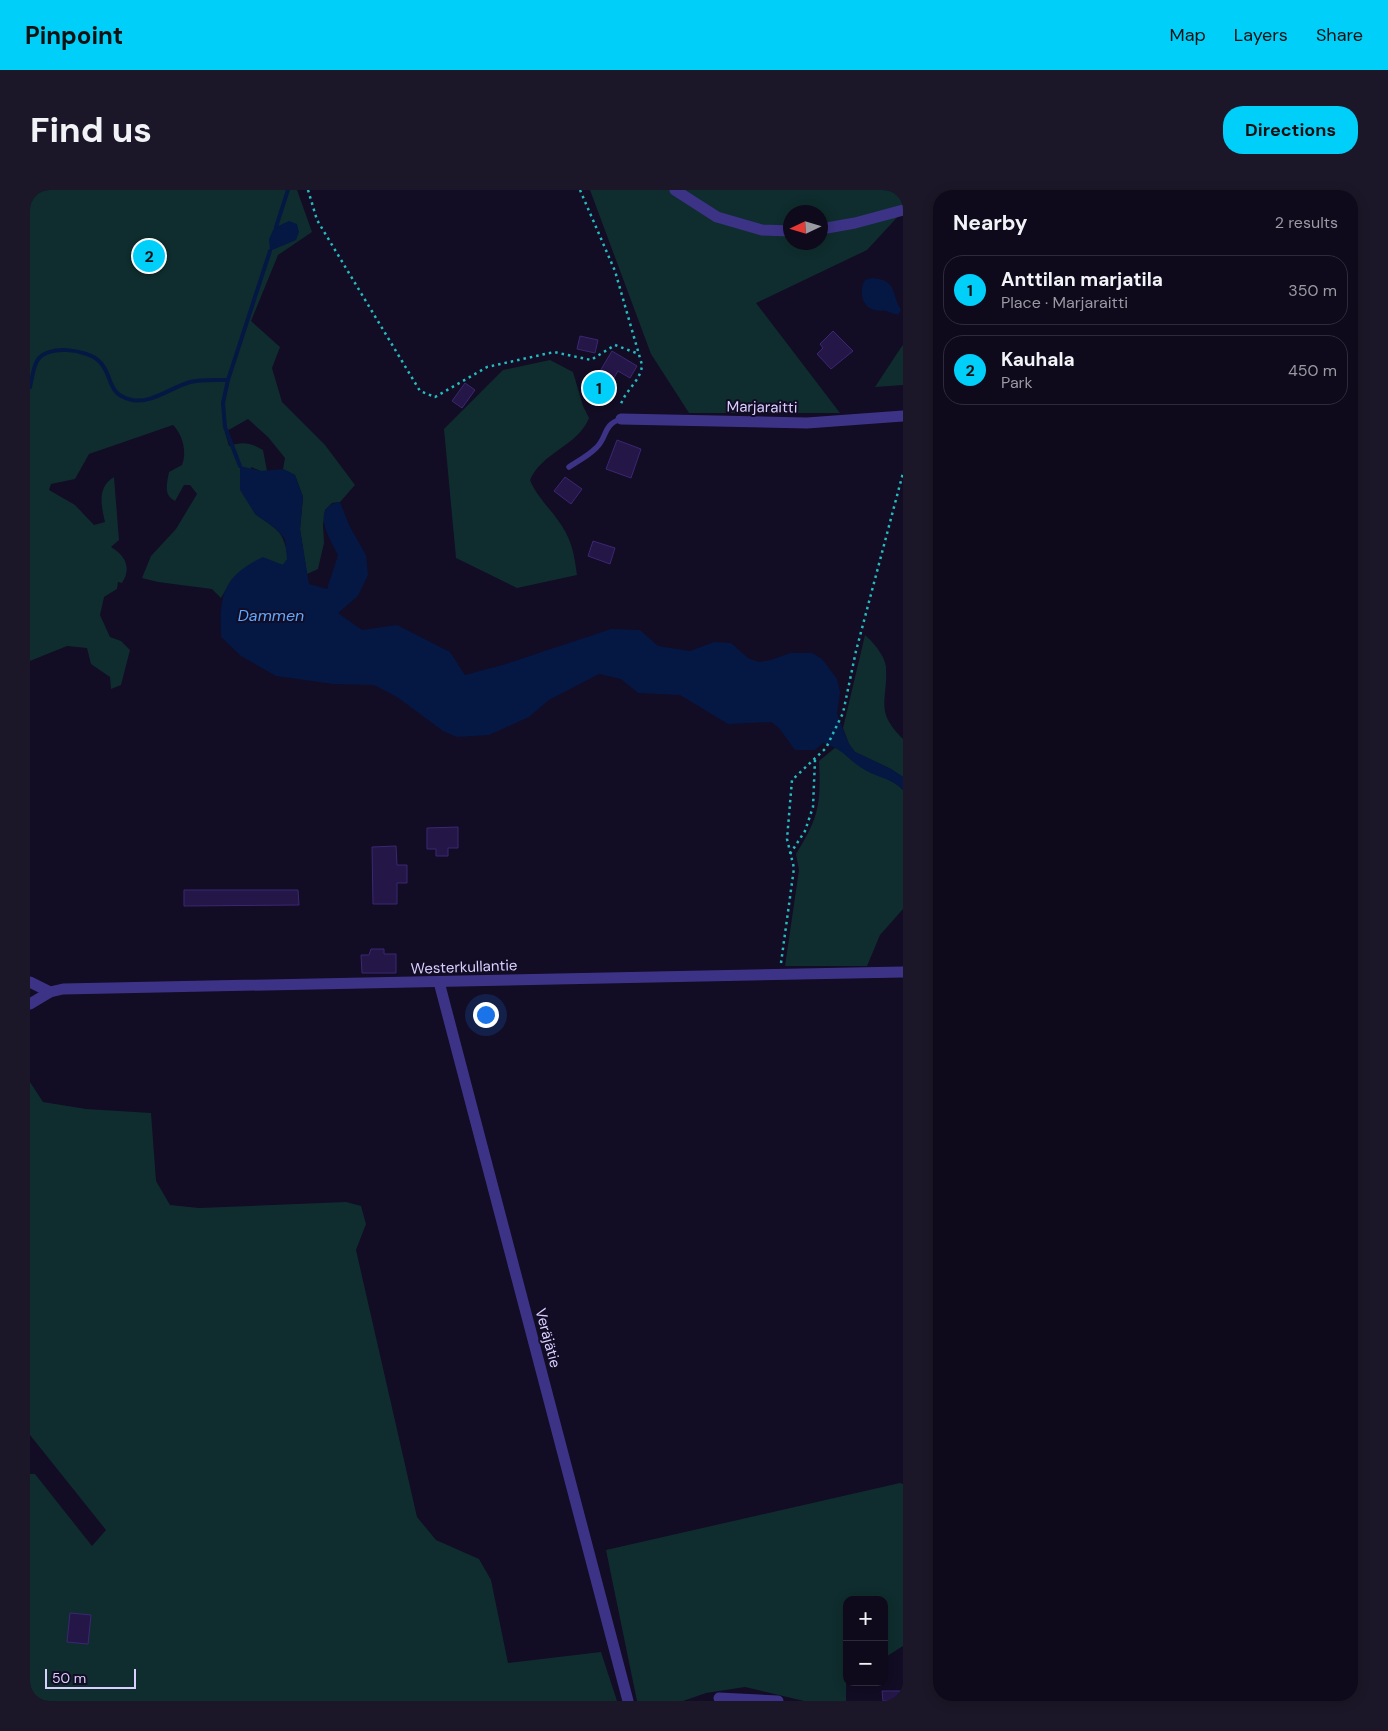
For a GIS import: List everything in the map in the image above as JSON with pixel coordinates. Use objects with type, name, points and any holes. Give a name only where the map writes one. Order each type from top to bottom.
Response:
[{"type":"street","points":[[674,190],[717,217],[762,230],[783,231]]},
{"type":"street","points":[[828,228],[855,223],[903,210]]},
{"type":"street","name":"Marjaraitti","points":[[621,419],[807,423],[903,416]]},
{"type":"street","name":"Westerkullantie","points":[[30,1004],[50,992],[64,989],[903,972]]},
{"type":"street","points":[[30,982],[50,992]]},
{"type":"street","name":"Veräjätie","points":[[439,982],[628,1701]]},
{"type":"street","points":[[716,1700],[778,1701]]},
{"type":"lane","points":[[569,467],[597,447],[612,422],[621,419]]},
{"type":"path","points":[[308,190],[317,220],[420,392],[435,397],[487,367],[554,352],[591,360],[614,345],[639,354]]},
{"type":"path","points":[[580,190],[615,272],[639,354],[641,372],[622,400],[621,419]]},
{"type":"path","points":[[780,973],[794,868],[787,840],[792,780],[826,748],[843,713],[858,642],[903,472]]},
{"type":"path","points":[[790,854],[805,831],[813,807],[815,759]]},
{"type":"green space","points":[[30,190],[297,190],[312,232],[278,255],[251,321],[280,347],[272,368],[282,402],[325,445],[355,485],[340,502],[332,503],[325,510],[323,525],[324,543],[318,569],[307,574],[300,529],[303,497],[295,475],[283,469],[285,458],[268,437],[248,419],[225,432],[229,446],[247,444],[263,450],[267,471],[251,467],[255,514],[279,532],[284,542],[288,559],[283,565],[279,564],[232,579],[221,598],[212,589],[142,578],[151,556],[176,529],[197,494],[190,485],[184,485],[175,501],[171,499],[167,492],[169,472],[182,465],[184,455],[182,439],[173,425],[89,454],[75,479],[51,484],[49,490],[75,505],[94,525],[105,522],[102,509],[103,491],[105,486],[114,477],[119,540],[111,547],[120,554],[127,567],[122,583],[118,582],[117,589],[104,597],[100,615],[110,637],[121,641],[130,650],[121,685],[111,689],[110,677],[91,664],[87,648],[67,646],[30,661]]},
{"type":"green space","points":[[590,190],[903,190],[903,211],[867,250],[756,303],[840,413],[689,413],[651,354]]},
{"type":"green space","points":[[903,345],[903,385],[875,387],[900,349]]},
{"type":"green space","points":[[550,360],[573,372],[583,406],[589,418],[577,436],[543,462],[530,480],[566,533],[572,548],[577,575],[517,588],[456,558],[444,429],[503,370]]},
{"type":"green space","points":[[865,635],[872,641],[885,663],[885,713],[894,729],[903,739],[903,777],[891,769],[855,752],[849,744],[843,728]]},
{"type":"green space","points":[[836,747],[858,765],[893,782],[903,790],[903,909],[880,935],[867,966],[785,966],[799,870],[796,854],[810,830],[817,810],[819,800],[819,761]]},
{"type":"green space","points":[[30,1082],[43,1102],[86,1109],[151,1113],[156,1181],[170,1205],[199,1208],[346,1202],[361,1206],[366,1224],[356,1250],[417,1517],[436,1540],[479,1559],[491,1580],[508,1663],[601,1652],[617,1701],[30,1701],[30,1474],[35,1474],[92,1546],[106,1530],[30,1435]]},
{"type":"green space","points":[[900,1483],[903,1484],[903,1646],[888,1655],[888,1596],[843,1596],[843,1686],[846,1686],[846,1701],[804,1701],[745,1687],[706,1693],[683,1701],[637,1701],[606,1550]]},
{"type":"water","points":[[289,221],[297,224],[299,232],[296,240],[270,251],[269,239],[274,228]]},
{"type":"water","points":[[872,278],[880,279],[890,285],[901,310],[898,315],[874,310],[866,305],[862,297],[862,288],[865,280]]},
{"type":"water","name":"Dammen","points":[[240,466],[261,471],[283,469],[295,475],[303,497],[300,529],[309,584],[327,589],[338,555],[324,524],[325,510],[331,505],[340,502],[350,527],[366,555],[368,575],[358,596],[338,613],[362,630],[397,625],[450,652],[465,675],[506,664],[611,629],[640,630],[658,646],[690,651],[714,642],[731,643],[748,658],[759,662],[790,653],[812,653],[822,659],[837,679],[840,692],[837,714],[849,744],[855,752],[891,769],[903,777],[903,790],[894,783],[870,773],[841,752],[823,743],[815,750],[795,750],[779,728],[771,722],[728,724],[680,695],[638,693],[621,679],[599,674],[549,700],[529,717],[489,735],[457,737],[443,731],[397,697],[374,685],[333,684],[276,676],[241,656],[221,637],[223,598],[226,588],[232,580],[239,572],[263,557],[283,565],[287,559],[285,539],[275,528],[255,514],[240,490]]},
{"type":"building","points":[[833,331],[853,351],[831,369],[817,354],[823,348],[820,344]]},
{"type":"building","points":[[580,336],[598,340],[595,353],[577,349]]},
{"type":"building","points":[[612,351],[637,366],[630,378],[618,371],[597,406],[584,398]]},
{"type":"building","points":[[465,383],[475,390],[462,408],[452,401]]},
{"type":"building","points":[[617,440],[641,449],[631,478],[606,469]]},
{"type":"building","points":[[565,477],[582,489],[571,504],[554,491]]},
{"type":"building","points":[[593,541],[615,548],[610,564],[588,556]]},
{"type":"building","points":[[458,827],[458,848],[448,848],[448,856],[436,856],[436,849],[427,849],[427,828]]},
{"type":"building","points":[[396,846],[397,865],[407,865],[407,883],[397,883],[397,904],[373,904],[372,847]]},
{"type":"building","points":[[184,890],[298,890],[299,905],[184,906]]},
{"type":"building","points":[[371,949],[384,949],[384,954],[396,954],[396,973],[362,973],[361,955],[369,955]]},
{"type":"building","points":[[70,1613],[91,1615],[88,1644],[67,1642]]},
{"type":"building","points":[[882,1691],[903,1691],[903,1701],[883,1701]]},
{"type":"waterway","points":[[276,227],[288,190]]},
{"type":"waterway","points":[[240,466],[225,427],[223,403],[228,380],[270,251]]},
{"type":"waterway","points":[[30,387],[37,361],[49,352],[57,350],[76,351],[93,357],[104,366],[114,389],[123,397],[132,400],[147,400],[194,381],[228,380]]},
{"type":"place","name":"Kauhala","points":[[149,256]]},
{"type":"place","name":"Anttilan marjatila","points":[[599,388]]}]
